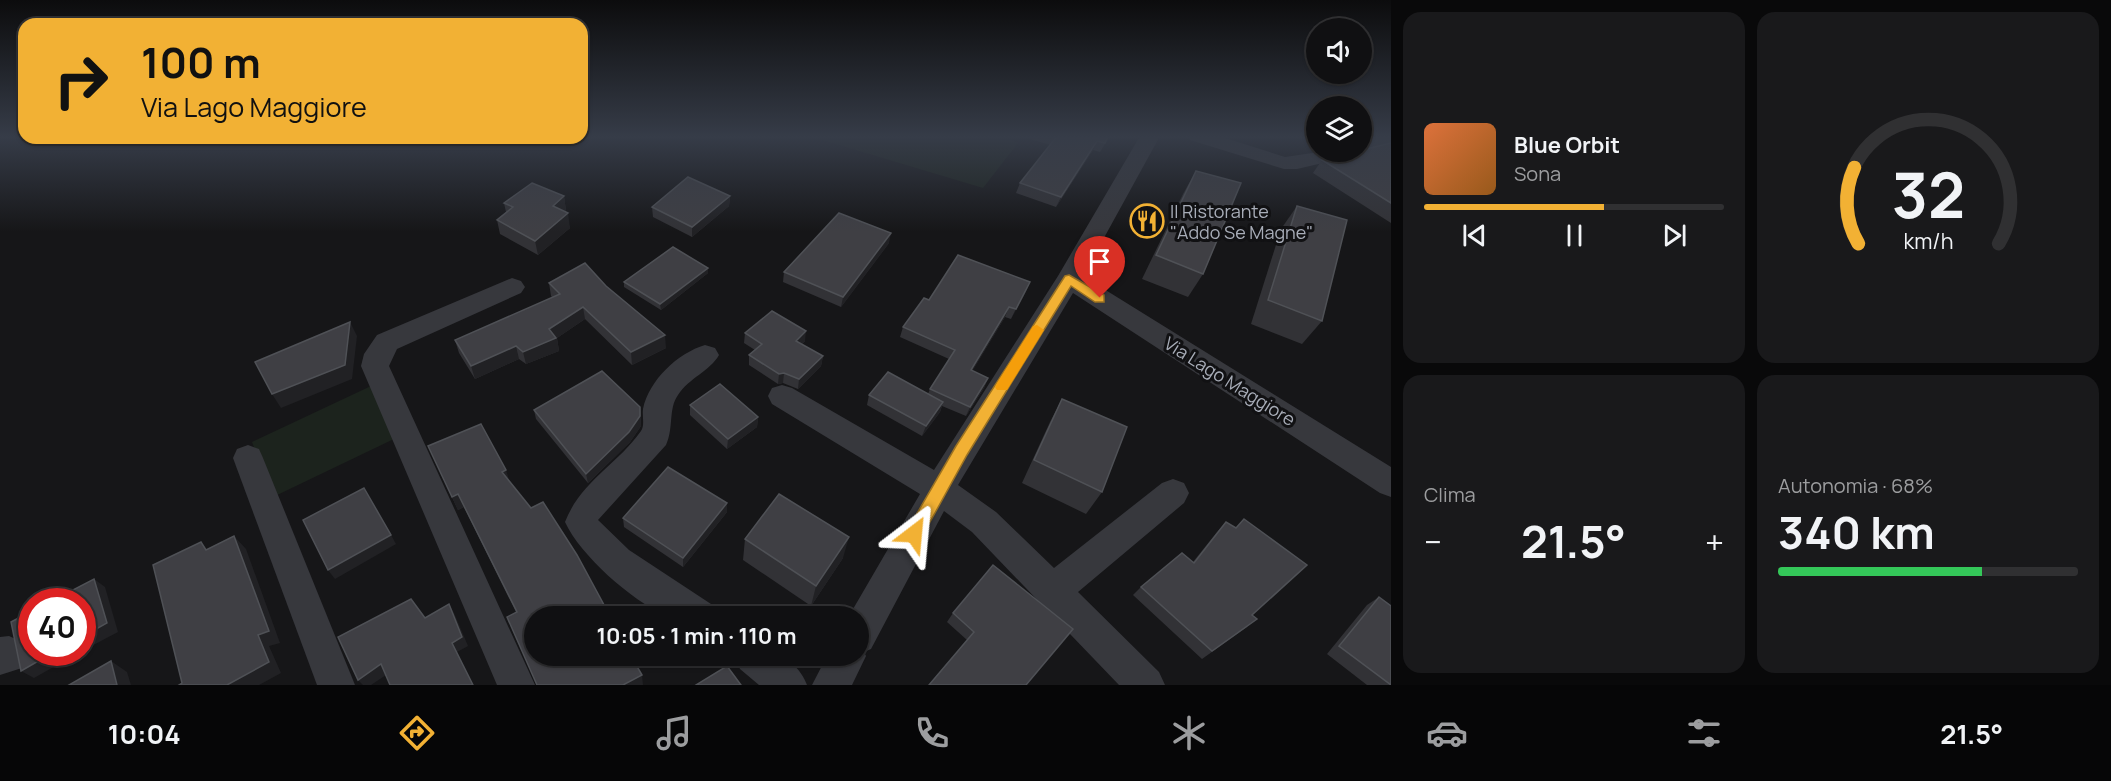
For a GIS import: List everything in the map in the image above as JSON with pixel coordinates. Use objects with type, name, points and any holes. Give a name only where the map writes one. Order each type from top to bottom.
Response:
[{"type":"street","points":[[869,616],[939,489],[1069,279],[1132,168]]},
{"type":"street","name":"Via Lago Maggiore","points":[[1069,279],[1391,483]]},
{"type":"street","points":[[512,287],[387,342],[378,354],[375,366],[516,685]]},
{"type":"street","points":[[682,606],[654,588],[588,536],[581,522],[586,509],[655,436],[660,426],[657,410],[673,377],[705,355]]},
{"type":"street","points":[[782,396],[939,489],[984,522],[1146,685]]},
{"type":"street","points":[[248,458],[336,685]]},
{"type":"street","points":[[1052,591],[1173,493]]},
{"type":"street","points":[[765,666],[788,685]]},
{"type":"street","points":[[831,685],[841,666]]},
{"type":"shaded area","points":[[916,168],[999,168],[983,188]]},
{"type":"shaded area","points":[[371,386],[396,438],[273,497],[252,442]]},
{"type":"building","points":[[1032,168],[1080,168],[1061,197],[1020,183]]},
{"type":"building","points":[[1335,168],[1391,168],[1391,203]]},
{"type":"building","points":[[1196,171],[1241,183],[1203,274],[1156,255]]},
{"type":"building","points":[[688,177],[730,196],[692,227],[652,207]]},
{"type":"building","points":[[532,183],[564,196],[553,206],[568,213],[535,241],[497,220],[513,207],[504,203]]},
{"type":"building","points":[[1297,206],[1347,220],[1322,321],[1268,300]]},
{"type":"building","points":[[839,213],[891,233],[843,297],[784,272]]},
{"type":"building","points":[[673,247],[708,268],[660,304],[624,282]]},
{"type":"building","points":[[958,255],[1030,282],[1016,309],[1009,307],[971,370],[988,378],[970,407],[930,389],[955,350],[903,327],[924,298],[929,300]]},
{"type":"building","points":[[585,263],[606,286],[665,335],[631,352],[583,307],[549,329],[556,338],[523,352],[516,346],[471,366],[455,340],[560,294],[549,283]]},
{"type":"building","points":[[772,311],[806,331],[796,341],[823,356],[799,379],[784,373],[779,374],[749,355],[762,344],[745,333]]},
{"type":"building","points":[[350,322],[345,365],[272,394],[255,362]]},
{"type":"building","points":[[602,371],[640,407],[640,416],[629,432],[586,474],[534,410]]},
{"type":"building","points":[[888,372],[943,402],[926,426],[869,395]]},
{"type":"building","points":[[720,384],[758,417],[728,439],[690,405]]},
{"type":"building","points":[[1062,399],[1127,427],[1102,492],[1034,460]]},
{"type":"building","points":[[481,424],[506,470],[502,472],[531,508],[543,502],[577,555],[605,606],[524,606],[524,656],[507,617],[517,612],[458,494],[452,497],[428,446]]},
{"type":"building","points":[[668,467],[727,503],[683,558],[623,518]]},
{"type":"building","points":[[364,488],[391,535],[328,570],[303,520]]},
{"type":"building","points":[[779,494],[849,537],[816,586],[745,539]]},
{"type":"building","points":[[1244,519],[1307,565],[1252,615],[1257,619],[1212,651],[1141,587],[1182,553],[1194,563],[1226,522],[1236,528]]},
{"type":"building","points":[[234,536],[269,631],[258,635],[269,662],[227,685],[179,685],[182,683],[153,565],[201,542],[206,550]]},
{"type":"building","points":[[993,565],[1073,629],[1026,685],[929,685],[974,632],[953,613]]},
{"type":"building","points":[[94,579],[107,623],[96,629],[96,588],[77,588]]},
{"type":"building","points":[[1379,597],[1391,606],[1391,685],[1339,646]]},
{"type":"building","points":[[411,599],[425,618],[449,604],[462,637],[452,643],[473,685],[390,685],[381,664],[358,680],[338,637]]},
{"type":"building","points":[[18,618],[18,656],[11,622]]},
{"type":"building","points":[[111,661],[117,685],[69,685]]},
{"type":"building","points":[[20,666],[30,666],[21,671]]},
{"type":"building","points":[[529,666],[637,666],[642,675],[623,685],[537,685]]},
{"type":"building","points":[[727,666],[741,685],[696,685]]},
{"type":"slow traffic","points":[[1002,387],[1037,330]]},
{"type":"place","name":"Il Ristorante \"Addo Se Magne\"","points":[[1147,221]]},
{"type":"route","points":[[914,534],[962,450],[1069,279],[1100,298]]}]
